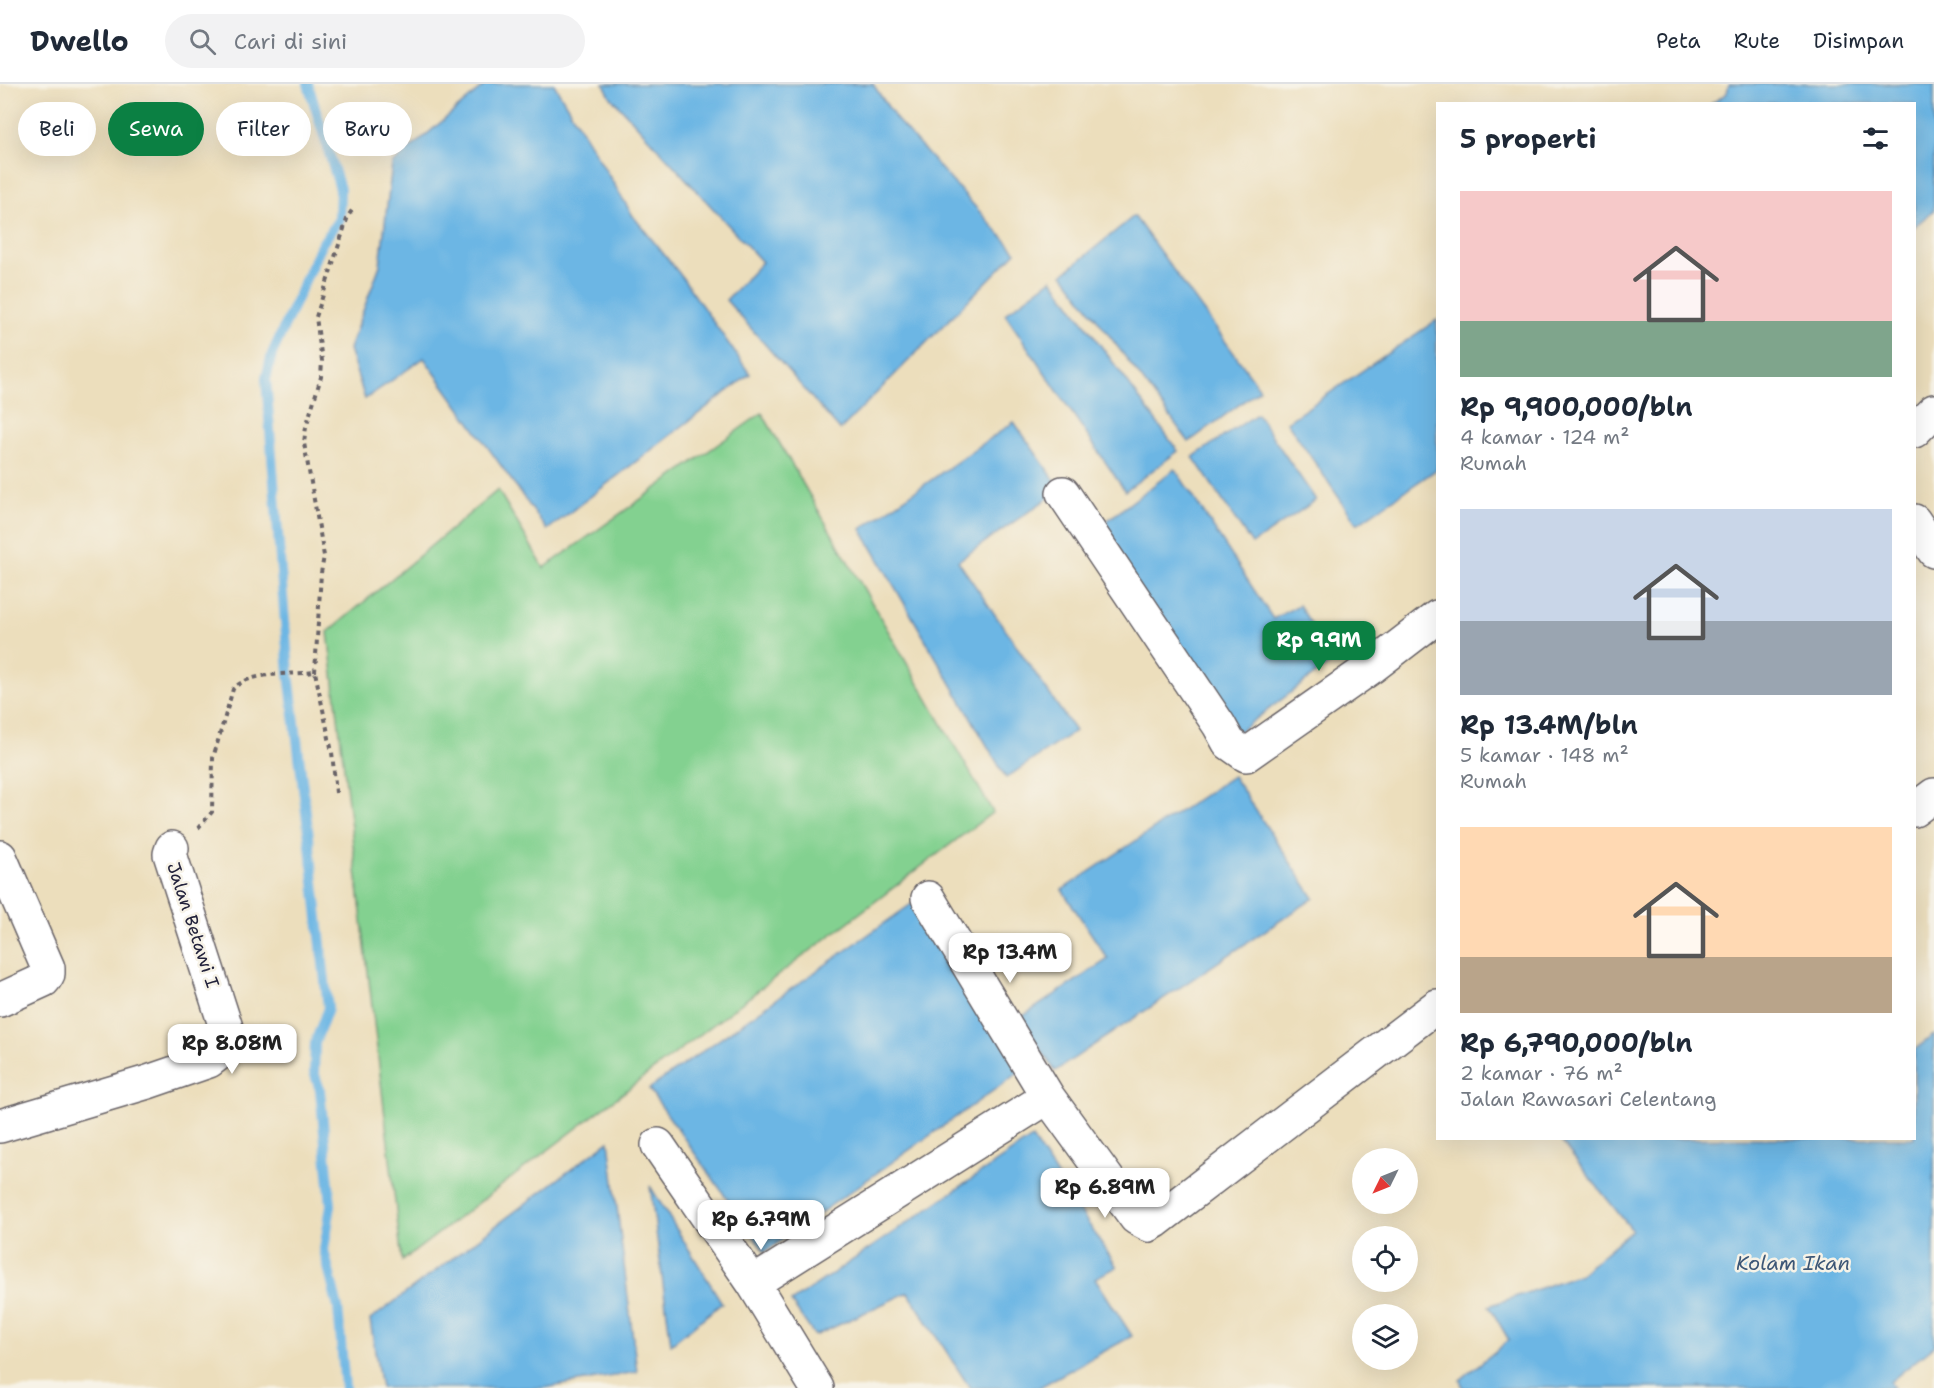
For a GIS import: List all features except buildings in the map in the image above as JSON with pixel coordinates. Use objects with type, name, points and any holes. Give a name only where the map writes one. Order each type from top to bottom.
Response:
[{"type":"street","points":[[1916,429],[1934,411]]},
{"type":"street","points":[[1063,494],[1229,743],[1246,754],[1373,666],[1436,618]]},
{"type":"street","points":[[1916,524],[1934,551]]},
{"type":"street","points":[[1916,808],[1934,795]]},
{"type":"street","name":"Jalan Betawi I","points":[[0,1126],[158,1079],[209,1061],[222,1051],[229,1037],[170,854],[172,848]]},
{"type":"street","points":[[0,857],[48,968],[48,975],[44,980],[0,1000]]},
{"type":"street","points":[[928,898],[1048,1097],[1136,1218],[1149,1225],[1436,1007]]},
{"type":"street","points":[[753,1283],[1048,1097]]},
{"type":"street","points":[[658,1145],[753,1283],[817,1388]]},
{"type":"path","points":[[336,793],[332,752],[315,672],[324,556],[303,442],[321,377],[322,361],[316,317],[348,216],[353,209]]},
{"type":"path","points":[[172,848],[203,825],[212,812],[213,758],[233,689],[239,682],[246,680],[315,672]]},
{"type":"green space","points":[[762,413],[993,812],[402,1261],[328,632],[498,490],[544,568]]},
{"type":"water","points":[[486,84],[554,84],[633,216],[679,273],[750,374],[547,530],[424,358],[365,399],[349,349],[380,265],[392,164],[401,156],[412,156],[412,147]]},
{"type":"water","points":[[604,84],[873,84],[896,119],[1016,252],[840,430],[726,300],[762,262],[610,96]]},
{"type":"water","points":[[1729,84],[1934,84],[1934,210],[1916,225],[1916,102],[1714,102],[1727,93]]},
{"type":"water","points":[[1134,216],[1260,389],[1189,442],[1063,274]]},
{"type":"water","points":[[1052,279],[1178,451],[1125,491],[1005,314]]},
{"type":"water","points":[[1436,321],[1436,470],[1357,524],[1287,422]]},
{"type":"water","points":[[1257,414],[1316,500],[1252,544],[1193,457]]},
{"type":"water","points":[[1014,422],[1061,489],[958,561],[1075,731],[1006,778],[861,529]]},
{"type":"water","points":[[1175,469],[1273,619],[1299,605],[1334,660],[1236,734],[1095,530]]},
{"type":"water","points":[[1233,776],[1314,898],[1055,1071],[1020,1018],[1108,959],[1062,890]]},
{"type":"water","points":[[913,903],[1028,1066],[765,1252],[649,1089]]},
{"type":"water","name":"Kolam Ikan","points":[[1934,1035],[1934,1346],[1890,1382],[1894,1388],[1463,1388],[1460,1380],[1509,1340],[1489,1306],[1580,1274],[1632,1230],[1560,1140],[1916,1140],[1916,1048]]},
{"type":"water","points":[[1032,1138],[1117,1267],[1095,1278],[1132,1336],[1038,1388],[970,1388],[908,1292],[815,1336],[791,1302]]},
{"type":"water","points":[[609,1141],[637,1372],[544,1388],[381,1388],[370,1320]]},
{"type":"water","points":[[650,1186],[722,1303],[671,1344]]},
{"type":"waterway","points":[[308,84],[340,189],[339,219],[321,245],[272,354],[266,379],[289,674],[328,1008],[315,1043],[314,1072],[320,1090],[331,1205],[324,1250],[338,1308],[345,1388]]}]
